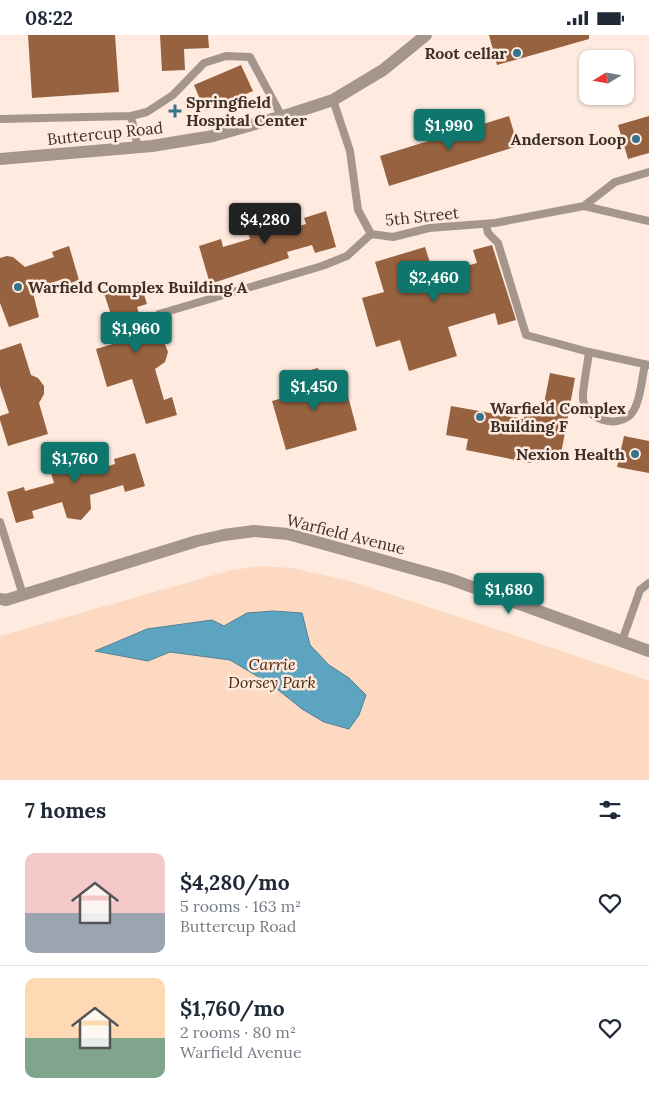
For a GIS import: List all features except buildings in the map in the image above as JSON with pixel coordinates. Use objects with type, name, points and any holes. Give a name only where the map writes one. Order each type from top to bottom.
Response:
[{"type":"street","name":"Buttercup Road","points":[[0,159],[138,148],[213,136],[282,117],[333,101],[383,70],[426,35]]},
{"type":"street","name":"Warfield Avenue","points":[[0,599],[6,600],[23,595],[197,541],[254,531],[288,534],[450,579],[649,651]]},
{"type":"lane","points":[[0,119],[132,116],[147,112],[173,95],[204,63],[226,55],[250,57],[282,117]]},
{"type":"lane","name":"5th Street","points":[[333,101],[350,151],[358,210],[371,234],[393,237],[429,228],[486,224],[584,206],[649,221]]},
{"type":"lane","points":[[132,116],[138,148]]},
{"type":"lane","name":"5th Street","points":[[584,206],[615,182],[649,172]]},
{"type":"lane","points":[[486,224],[488,233],[498,243],[526,335],[647,365],[637,404],[629,416],[614,421],[598,420],[588,411],[583,399],[589,352]]},
{"type":"lane","points":[[159,313],[322,266],[347,256],[371,234]]},
{"type":"lane","points":[[0,522],[23,595]]},
{"type":"lane","points":[[622,641],[640,590],[649,583]]},
{"type":"green space","name":"Carrie Dorsey Park","points":[[261,566],[291,568],[346,580],[649,681],[649,780],[0,780],[0,636],[232,570]]},
{"type":"water","points":[[273,611],[302,613],[310,645],[329,665],[349,678],[366,695],[359,715],[349,729],[324,722],[302,709],[272,685],[230,660],[170,652],[148,661],[95,651],[147,629],[212,620],[224,626],[247,613]]},
{"type":"place","name":"Root cellar","points":[[517,53]]},
{"type":"place","name":"Springfield Hospital Center","points":[[175,111]]},
{"type":"place","name":"Anderson Loop","points":[[636,139]]},
{"type":"place","name":"Warfield Complex Building A","points":[[18,287]]},
{"type":"place","name":"Warfield Complex Building F","points":[[480,417]]},
{"type":"place","name":"Nexion Health","points":[[635,454]]}]
